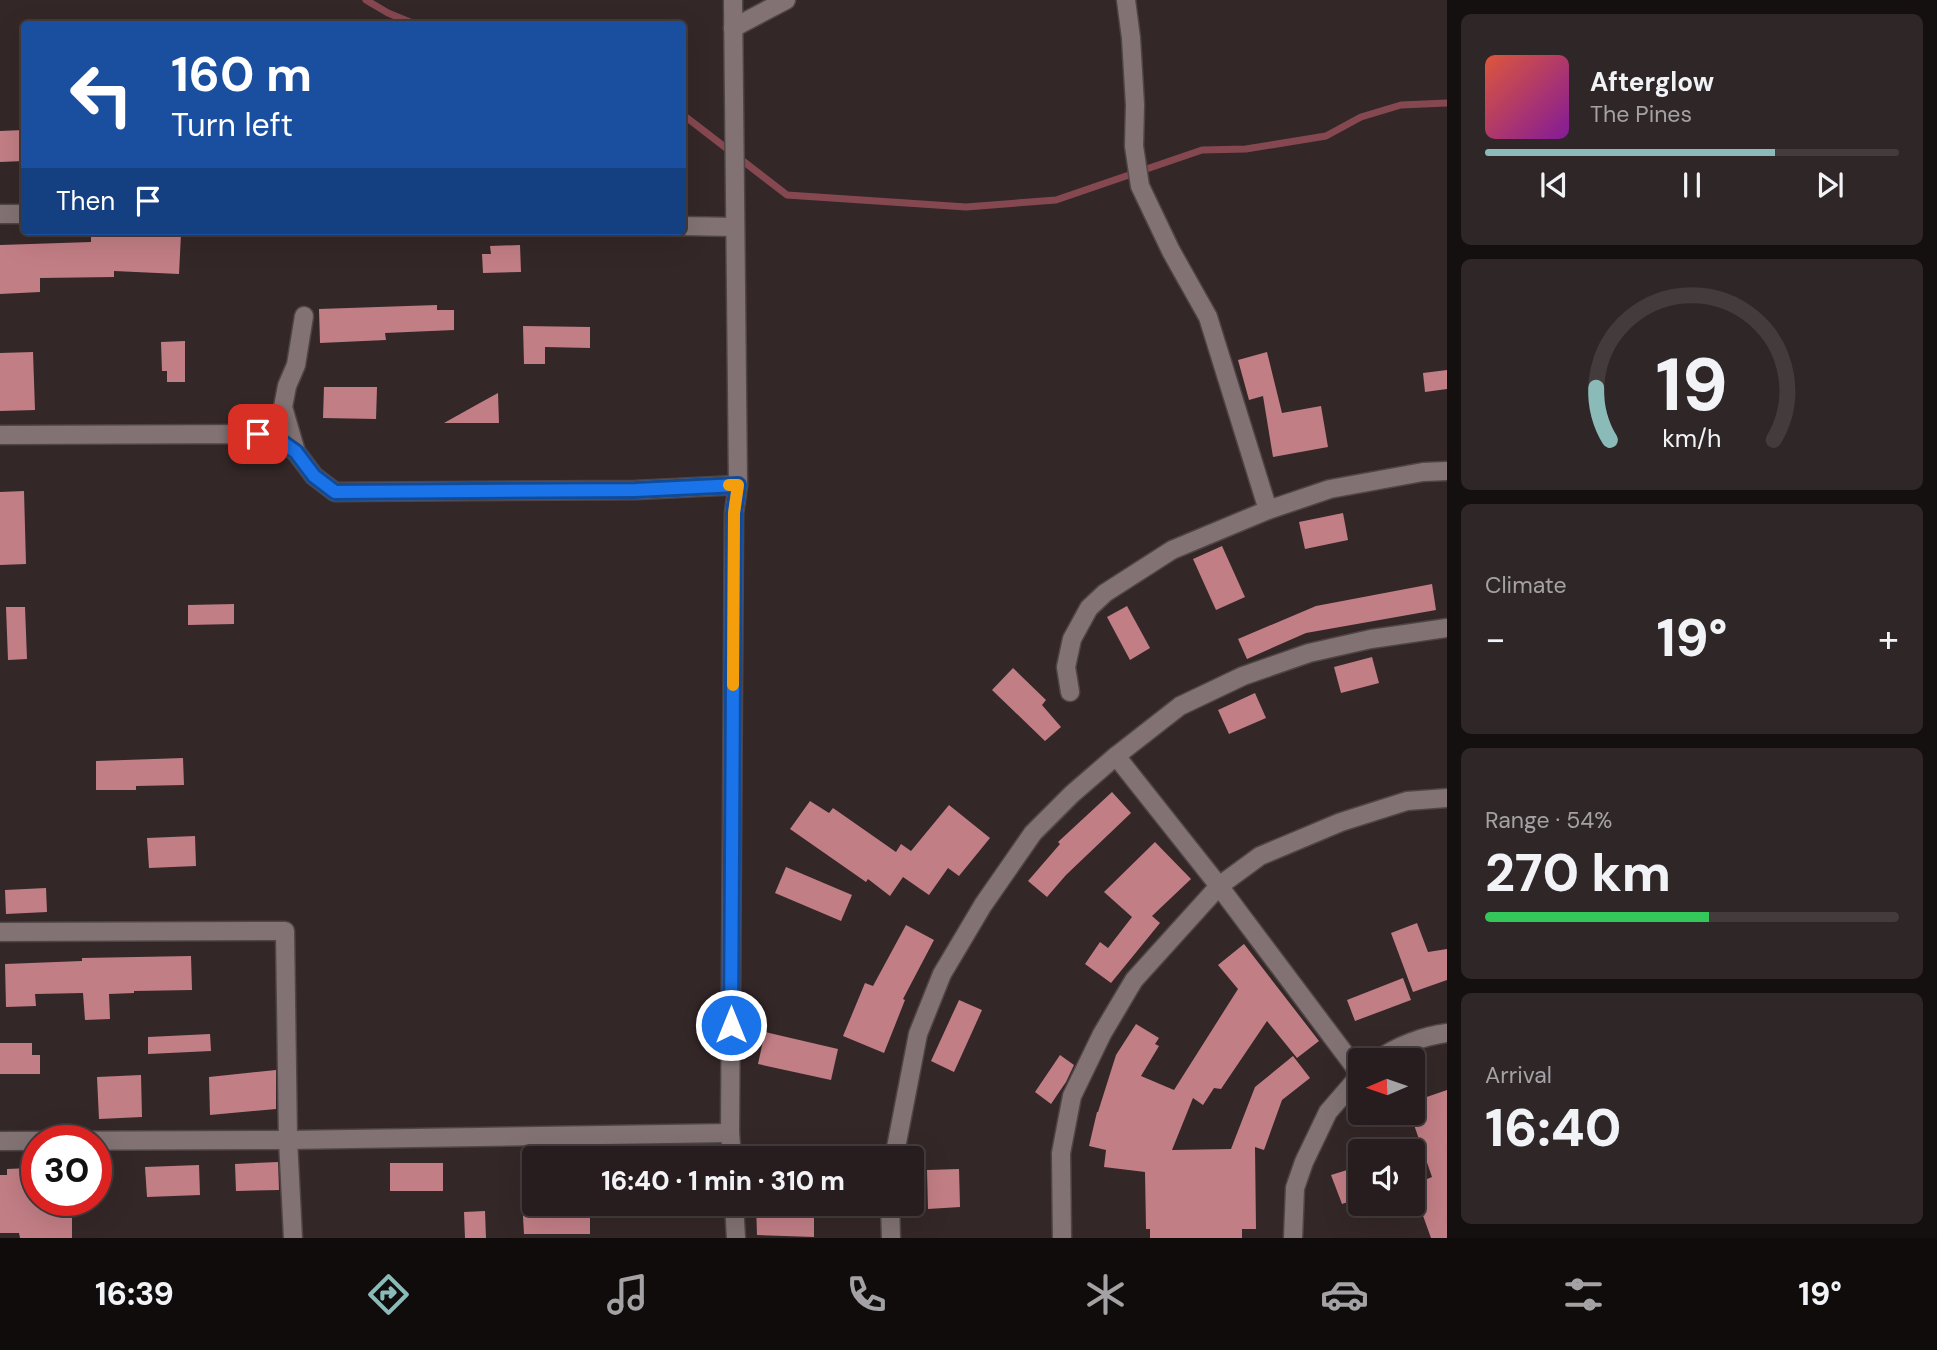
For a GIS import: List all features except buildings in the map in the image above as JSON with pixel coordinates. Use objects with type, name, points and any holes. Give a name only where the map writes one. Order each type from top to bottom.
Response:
[{"type":"street","points":[[731,1146],[734,513],[738,485],[733,0]]},
{"type":"street","points":[[733,28],[786,0]]},
{"type":"street","points":[[1126,0],[1135,105],[1134,146],[1140,186],[1171,251],[1208,317],[1268,510]]},
{"type":"street","points":[[0,214],[21,214]]},
{"type":"street","points":[[686,226],[734,227]]},
{"type":"street","points":[[296,452],[284,407],[287,386],[296,365],[304,316]]},
{"type":"street","points":[[0,435],[258,434],[279,440],[296,452],[314,476],[335,492],[636,490],[738,485]]},
{"type":"street","points":[[1070,691],[1066,667],[1073,639],[1089,608],[1105,593],[1172,550],[1268,510],[1331,489],[1423,472],[1447,471]]},
{"type":"street","points":[[896,1146],[918,1034],[942,974],[983,905],[1033,833],[1072,794],[1180,706],[1243,676],[1309,653],[1371,639],[1447,628]]},
{"type":"street","points":[[1116,757],[1219,886],[1348,1059]]},
{"type":"street","points":[[1062,1238],[1061,1153],[1072,1096],[1102,1034],[1134,980],[1219,886],[1260,856],[1341,822],[1407,801],[1447,798]]},
{"type":"street","points":[[0,932],[285,931],[288,1140],[293,1238]]},
{"type":"street","points":[[1399,1048],[1432,1035],[1447,1033]]},
{"type":"street","points":[[1293,1238],[1296,1188],[1304,1162],[1328,1112],[1348,1089]]},
{"type":"street","points":[[0,1141],[288,1140],[730,1133]]},
{"type":"street","points":[[735,1216],[736,1238]]},
{"type":"street","points":[[890,1216],[891,1238]]},
{"type":"waterway","points":[[366,0],[408,21]]},
{"type":"waterway","points":[[686,117],[787,195],[966,207],[1056,200],[1202,150],[1246,149],[1326,136],[1361,117],[1401,105],[1447,103]]},
{"type":"slow traffic","points":[[729,485],[738,485],[734,513],[733,685]]},
{"type":"route","points":[[258,434],[279,440],[296,452],[314,476],[335,492],[636,490],[738,485],[734,513],[731,1025]]}]
